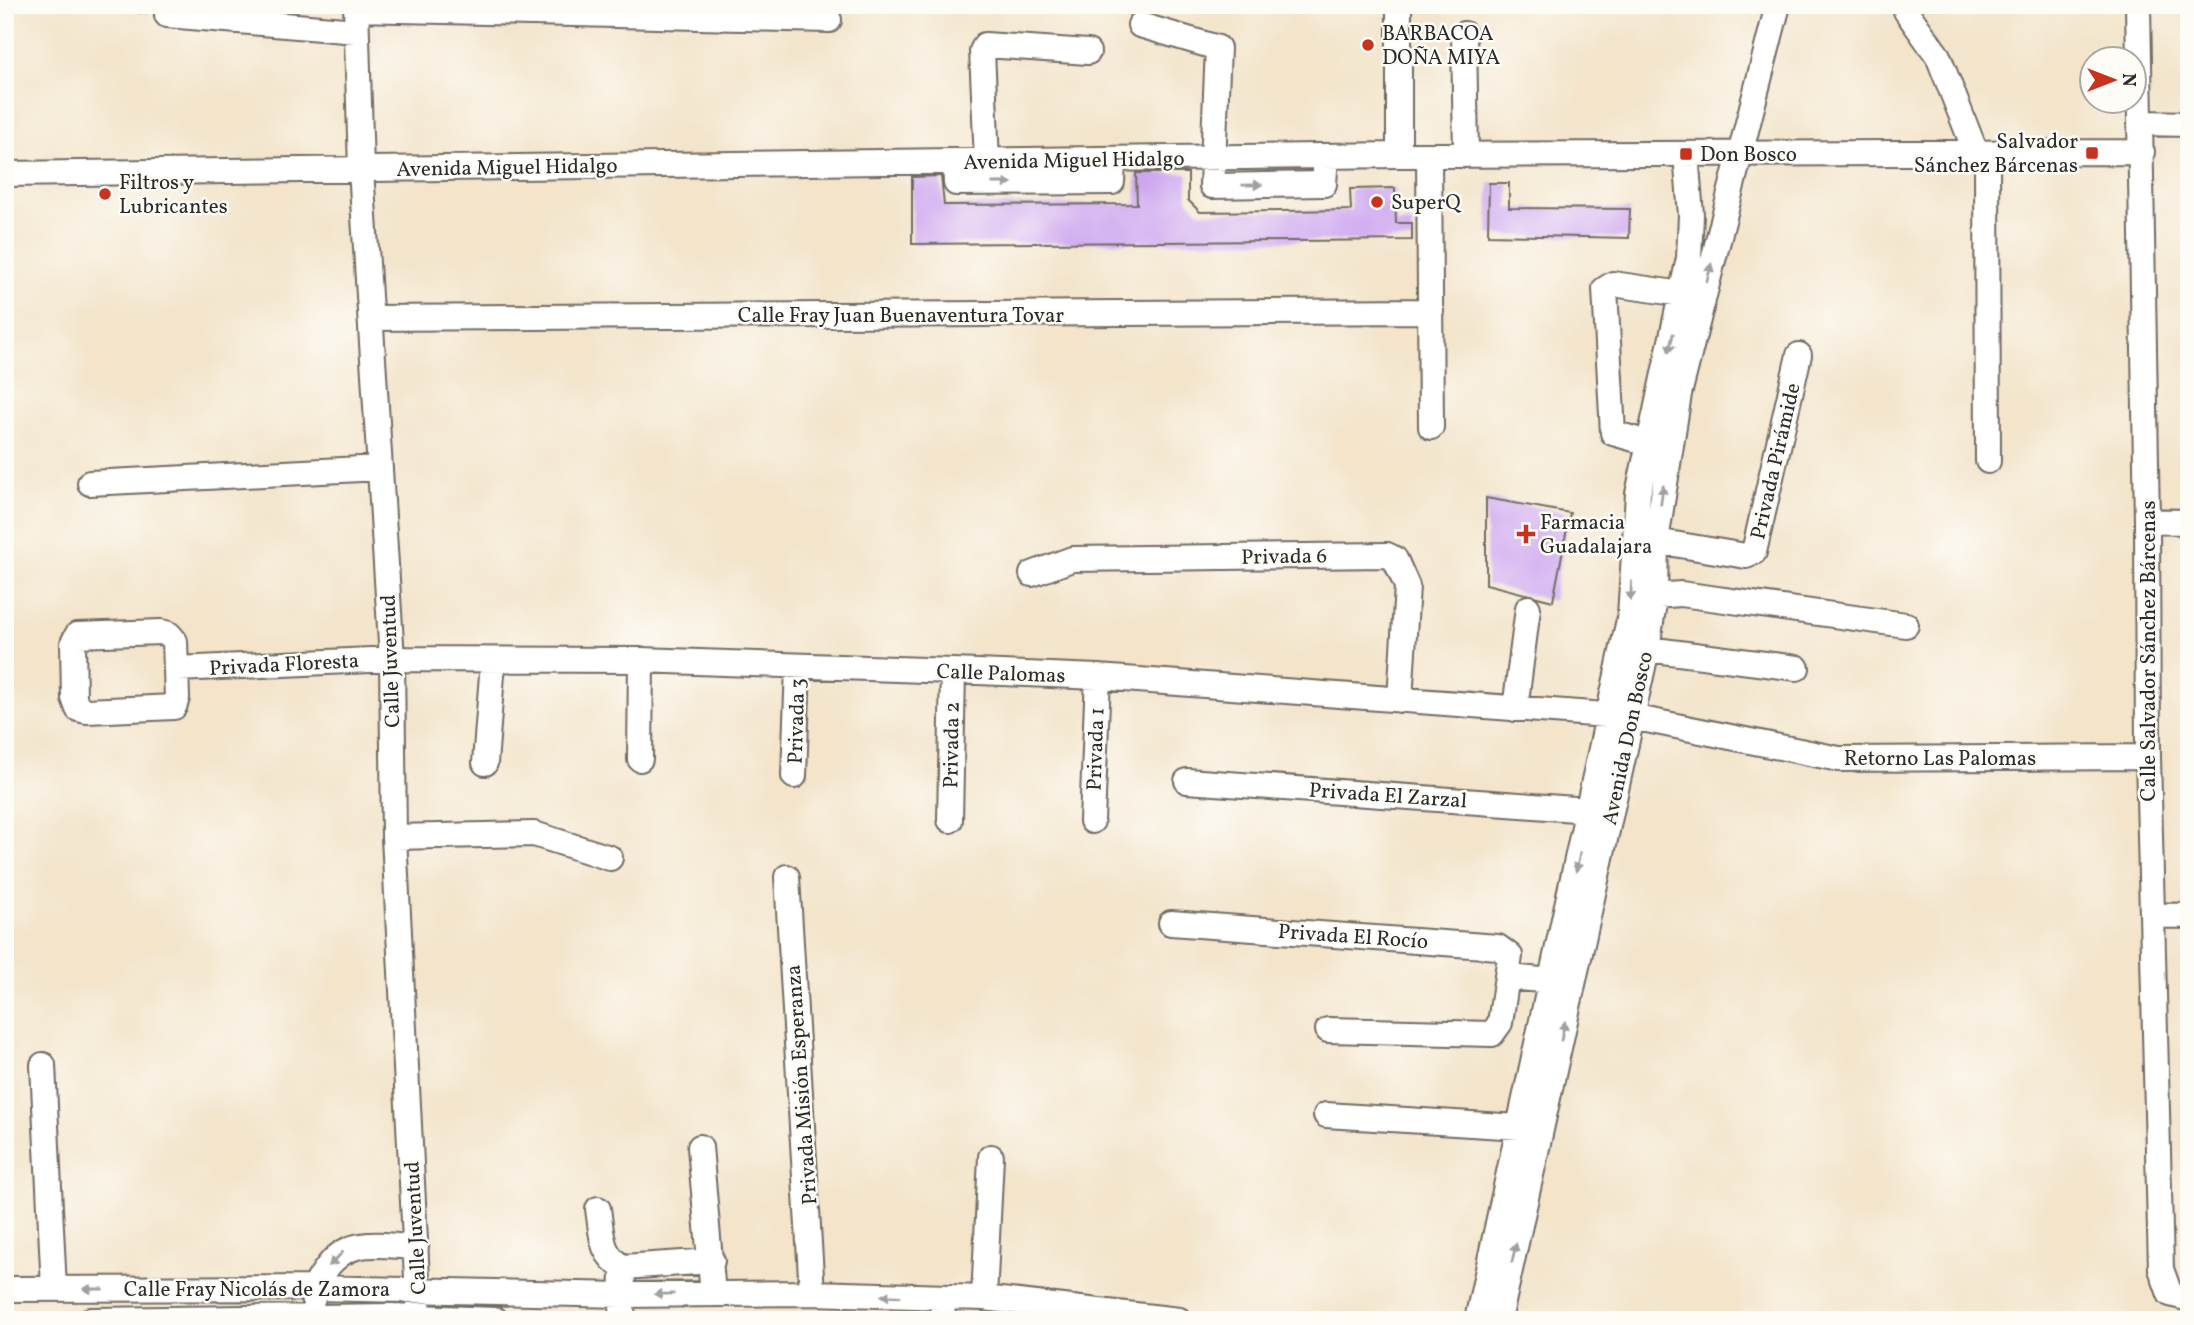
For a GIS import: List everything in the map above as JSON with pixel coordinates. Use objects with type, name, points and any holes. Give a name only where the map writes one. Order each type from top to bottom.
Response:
[{"type":"street","points":[[1399,5],[1399,155]]},
{"type":"street","name":"Avenida Don Bosco","points":[[1477,1320],[1589,810],[1647,649],[1656,596],[1656,541],[1679,394],[1778,5]]},
{"type":"street","points":[[1907,5],[1906,11],[1938,56],[1982,153],[1988,461]]},
{"type":"street","name":"Calle Salvador Sánchez Bárcenas","points":[[2138,5],[2142,123],[2148,757],[2161,1269],[2180,1297]]},
{"type":"street","points":[[167,15],[829,20]]},
{"type":"street","name":"Calle Juventud","points":[[356,15],[360,169],[392,659],[394,837],[419,1317]]},
{"type":"street","points":[[1140,25],[1217,48],[1214,158]]},
{"type":"street","points":[[1464,34],[1466,155]]},
{"type":"street","points":[[987,161],[982,51],[985,45],[1088,52]]},
{"type":"street","points":[[2142,123],[2189,124]]},
{"type":"street","name":"Avenida Miguel Hidalgo","points":[[5,174],[1399,155],[2142,152]]},
{"type":"street","name":"Avenida Don Bosco","points":[[1499,1320],[1621,716],[1638,494],[1689,258],[1690,215],[1686,154]]},
{"type":"street","points":[[1429,155],[1431,427]]},
{"type":"street","points":[[955,161],[956,183],[1112,182],[1113,159]]},
{"type":"street","points":[[1648,443],[1613,433],[1605,289],[1613,284],[1682,295]]},
{"type":"street","name":"Calle Fray Juan Buenaventura Tovar","points":[[371,318],[1431,311]]},
{"type":"street","name":"Privada Pirámide","points":[[1656,541],[1746,556],[1754,552],[1799,355]]},
{"type":"street","points":[[90,483],[380,468]]},
{"type":"street","points":[[2147,521],[2189,522]]},
{"type":"street","name":"Privada 6","points":[[1032,574],[1072,559],[1387,555],[1395,559],[1407,586],[1400,700]]},
{"type":"street","points":[[1656,596],[1681,594],[1906,625]]},
{"type":"street","points":[[1514,709],[1528,608]]},
{"type":"street","points":[[169,634],[175,641],[177,669],[177,698],[174,707],[86,711],[78,709],[74,698],[73,643],[77,635],[169,634]]},
{"type":"street","points":[[1647,649],[1797,668]]},
{"type":"street","name":"Calle Palomas","points":[[392,659],[493,662],[641,660],[1098,677],[1621,716]]},
{"type":"street","name":"Privada Floresta","points":[[177,669],[392,659]]},
{"type":"street","points":[[640,759],[641,660]]},
{"type":"street","points":[[485,763],[493,662]]},
{"type":"street","name":"Privada 3","points":[[794,776],[799,666]]},
{"type":"street","name":"Privada 2","points":[[950,820],[953,671]]},
{"type":"street","name":"Privada 1","points":[[1092,821],[1098,677]]},
{"type":"street","name":"Retorno Las Palomas","points":[[1621,716],[1839,759],[2148,757]]},
{"type":"street","name":"Privada El Zarzal","points":[[1187,781],[1589,810]]},
{"type":"street","points":[[394,837],[534,834],[610,858]]},
{"type":"street","name":"Privada Misión Esperanza","points":[[787,877],[812,1293]]},
{"type":"street","points":[[2153,915],[2189,916]]},
{"type":"street","name":"Privada El Rocío","points":[[1171,923],[1498,947],[1510,957],[1507,989]]},
{"type":"street","points":[[1328,1030],[1485,1035],[1497,1030],[1507,989],[1548,993]]},
{"type":"street","points":[[43,1065],[54,1289]]},
{"type":"street","points":[[1326,1115],[1519,1127]]},
{"type":"street","points":[[700,1147],[713,1294]]},
{"type":"street","points":[[984,1298],[991,1157]]},
{"type":"street","points":[[598,1209],[603,1246],[611,1261],[624,1267],[712,1261]]},
{"type":"street","points":[[312,1318],[314,1287],[334,1257],[352,1245],[416,1247]]},
{"type":"street","points":[[622,1320],[624,1267]]},
{"type":"street","name":"Calle Fray Nicolás de Zamora","points":[[5,1289],[314,1287],[623,1294],[812,1293],[943,1308],[984,1298],[1179,1320]]},
{"type":"street","name":"Calle Fray Nicolás de Zamora","points":[[91,1320],[419,1317],[496,1320]]},
{"type":"path","points":[[77,5],[167,15]]},
{"type":"building","points":[[1136,173],[1188,173],[1188,200],[1200,212],[1351,210],[1350,189],[1395,188],[1396,223],[1412,223],[1412,240],[912,244],[912,177],[941,176],[944,205],[1137,204]]},
{"type":"building","points":[[1489,183],[1509,183],[1509,208],[1630,209],[1629,238],[1488,235]]},
{"type":"building","name":"Farmacia Guadalajara","points":[[1486,498],[1570,513],[1553,601],[1486,584]]},
{"type":"place","name":"BARBACOA DOÑA MIYA","points":[[1368,45]]},
{"type":"place","name":"Salvador Sánchez Bárcenas","points":[[2092,153]]},
{"type":"place","name":"Don Bosco","points":[[1686,154]]},
{"type":"place","name":"Filtros y Lubricantes","points":[[105,194]]},
{"type":"place","name":"SuperQ","points":[[1377,202]]},
{"type":"place","name":"Farmacia Guadalajara","points":[[1526,534]]}]
